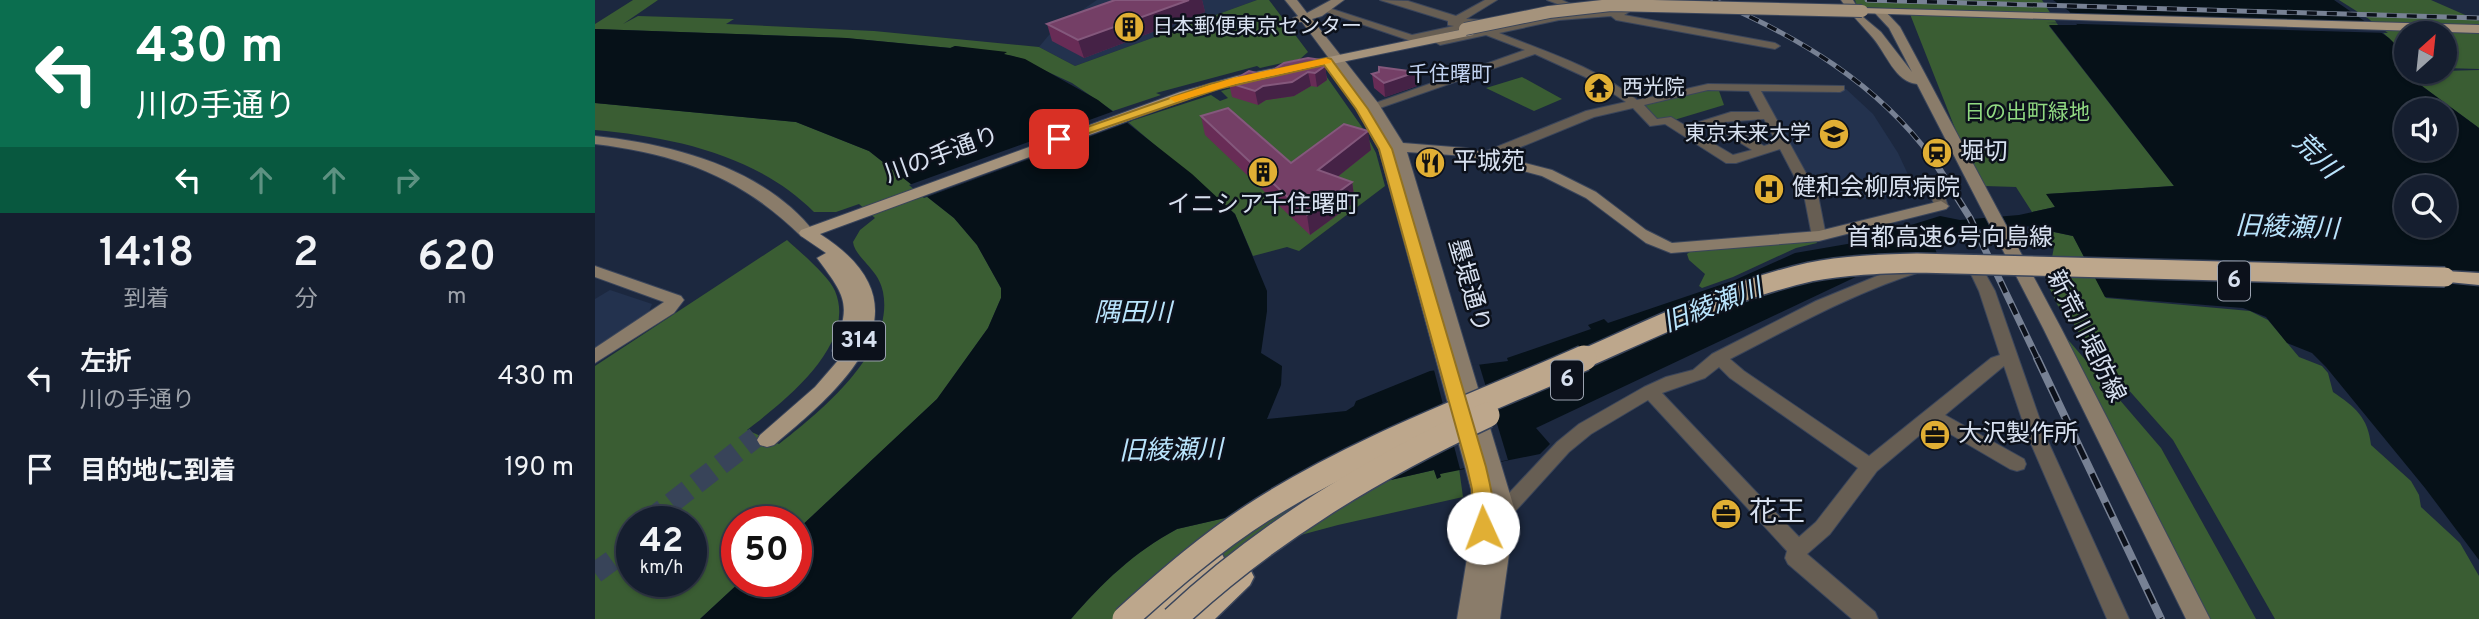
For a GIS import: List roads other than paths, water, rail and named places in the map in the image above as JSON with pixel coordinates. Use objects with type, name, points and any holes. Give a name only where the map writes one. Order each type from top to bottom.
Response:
[{"type":"highway","name":"首都高速6号向島線","points":[[1125,619],[1191,561],[1226,535],[1296,490],[1379,447],[1738,294],[1786,279],[1837,268],[1892,263],[2006,264],[2450,282]]},
{"type":"highway","name":"首都高速6号向島線","points":[[1174,619],[1218,578],[1299,516],[1396,457],[1750,303],[1796,289],[1897,275],[2450,282]]},
{"type":"highway","points":[[2450,282],[2479,278]]},
{"type":"highway","name":"6","points":[[2450,282],[2479,287]]},
{"type":"highway","points":[[1196,619],[1256,563],[1311,520],[1356,489],[1461,427]]},
{"type":"highway","points":[[1149,619],[1211,560],[1242,536],[1304,492],[1379,447]]},
{"type":"main road","name":"墨堤通り","points":[[1282,0],[1373,106],[1392,148],[1484,465],[1504,511],[1488,619]]},
{"type":"main road","name":"墨堤通り","points":[[1291,0],[1301,19]]},
{"type":"main road","points":[[1301,19],[1325,10],[1338,0]]},
{"type":"main road","name":"新荒川堤防線","points":[[1847,0],[1859,19],[1877,35],[1904,73],[1914,80],[1922,80]]},
{"type":"main road","name":"川の手通り","points":[[807,233],[1136,111],[1237,80],[1427,39],[1465,26],[1610,10],[1887,13],[2479,31]]},
{"type":"main road","name":"新荒川堤防線","points":[[1887,13],[2198,619]]},
{"type":"main road","name":"墨堤通り","points":[[1332,60],[1362,109],[1392,148]]},
{"type":"main road","points":[[595,140],[654,150],[716,169],[771,199],[807,233]]},
{"type":"main road","points":[[1392,148],[1449,151],[1539,170],[1577,186],[1664,247],[1680,248],[1819,236],[1941,206]]},
{"type":"main road","name":"314","points":[[761,439],[821,380],[840,354],[851,331],[854,307],[849,286],[811,244],[807,233]]},
{"type":"main road","points":[[595,271],[675,300],[668,309],[595,357]]},
{"type":"main road","name":"墨堤通り","points":[[1469,619],[1483,528],[1484,465]]},
{"type":"street","points":[[1385,0],[1465,26]]},
{"type":"street","points":[[1465,26],[1492,0]]},
{"type":"street","points":[[1552,0],[1568,5]]},
{"type":"street","points":[[1427,39],[1438,31],[1568,5],[1623,5]]},
{"type":"street","points":[[1325,10],[1411,38],[1438,42],[1623,5]]},
{"type":"street","points":[[1623,5],[1616,16],[1775,46]]},
{"type":"street","points":[[1487,32],[1597,76],[1638,104],[1654,123],[1667,120],[1731,160],[1784,144]]},
{"type":"street","points":[[1373,106],[1533,51]]},
{"type":"street","points":[[1484,157],[1590,114],[1708,87],[1840,88]]},
{"type":"street","points":[[1753,87],[1811,195],[1819,236]]},
{"type":"street","points":[[1684,131],[1731,116],[1768,115]]},
{"type":"street","points":[[1714,121],[1763,151]]},
{"type":"street","points":[[1935,188],[1941,206]]},
{"type":"street","points":[[1504,511],[1570,441],[1585,429],[1650,391],[1699,373],[1718,358],[1822,305],[1882,279],[1914,268],[1952,265],[1976,269],[1987,291],[2037,437],[2118,619]]},
{"type":"street","points":[[1718,358],[1778,404],[1870,466]]},
{"type":"street","points":[[1867,619],[1795,558],[1798,549],[1823,528],[1870,466],[1997,362],[2008,358]]},
{"type":"street","points":[[1650,391],[1798,549]]},
{"type":"street","points":[[1931,415],[2017,464]]},
{"type":"water","points":[[2053,0],[2334,0],[2394,43],[2394,84],[2419,84],[2438,98],[2394,98],[2394,161],[2457,161],[2457,112],[2479,128],[2479,560],[2425,488],[2326,367],[2312,353],[2287,343],[2266,317],[2243,308],[2105,297],[2073,236],[2026,226],[1965,230],[1933,242],[1937,254],[1900,256],[1536,428],[1550,444],[1540,454],[1440,474],[1441,477],[1437,479],[1434,470],[1177,529],[1119,569],[1071,619],[700,619],[724,597],[812,597],[812,516],[937,399],[988,328],[1001,298],[1001,288],[977,245],[954,218],[869,151],[796,122],[595,103],[595,29],[846,38],[1007,52],[1004,54],[1025,59],[1098,100],[1192,174],[1235,214],[1267,291],[1261,353],[1282,366],[1281,385],[1267,419],[1346,411],[1354,406],[1356,401],[1430,371],[1508,361],[1507,358],[1591,329],[1588,325],[1604,319],[1608,323],[1735,280],[1795,253],[1853,243],[1940,216],[1960,220],[2019,215],[2055,207],[2046,194],[2174,186],[2049,25],[2077,25],[2069,11]]},
{"type":"tunnel","points":[[668,506],[756,437]]},
{"type":"tunnel","points":[[595,573],[616,558]]},
{"type":"railway","points":[[1713,0],[1775,29],[1833,64],[1886,107],[1932,158]]},
{"type":"railway","points":[[1867,0],[2479,18]]},
{"type":"railway","points":[[1931,156],[1970,218],[2038,360]]},
{"type":"railway","points":[[2037,358],[2161,619]]},
{"type":"place","name":"日本郵便東京センター","points":[[1129,27]]},
{"type":"place","name":"西光院","points":[[1599,88]]},
{"type":"place","name":"東京未来大学","points":[[1834,134]]},
{"type":"place","name":"堀切","points":[[1937,153]]},
{"type":"place","name":"平城苑","points":[[1430,163]]},
{"type":"place","name":"イニシア千住曙町","points":[[1263,172]]},
{"type":"place","name":"健和会柳原病院","points":[[1769,189]]},
{"type":"place","name":"大沢製作所","points":[[1935,435]]},
{"type":"place","name":"花王","points":[[1726,514]]},
{"type":"district","name":"千住曙町","points":[[1450,75]]},
{"type":"park label","name":"日の出町緑地","points":[[2027,113]]},
{"type":"water label","name":"荒川","points":[[2315,157]]},
{"type":"water label","name":"旧綾瀬川","points":[[2287,229]]},
{"type":"water label","name":"旧綾瀬川","points":[[1713,307]]},
{"type":"water label","name":"隅田川","points":[[1133,314]]},
{"type":"water label","name":"旧綾瀬川","points":[[1171,452]]}]
